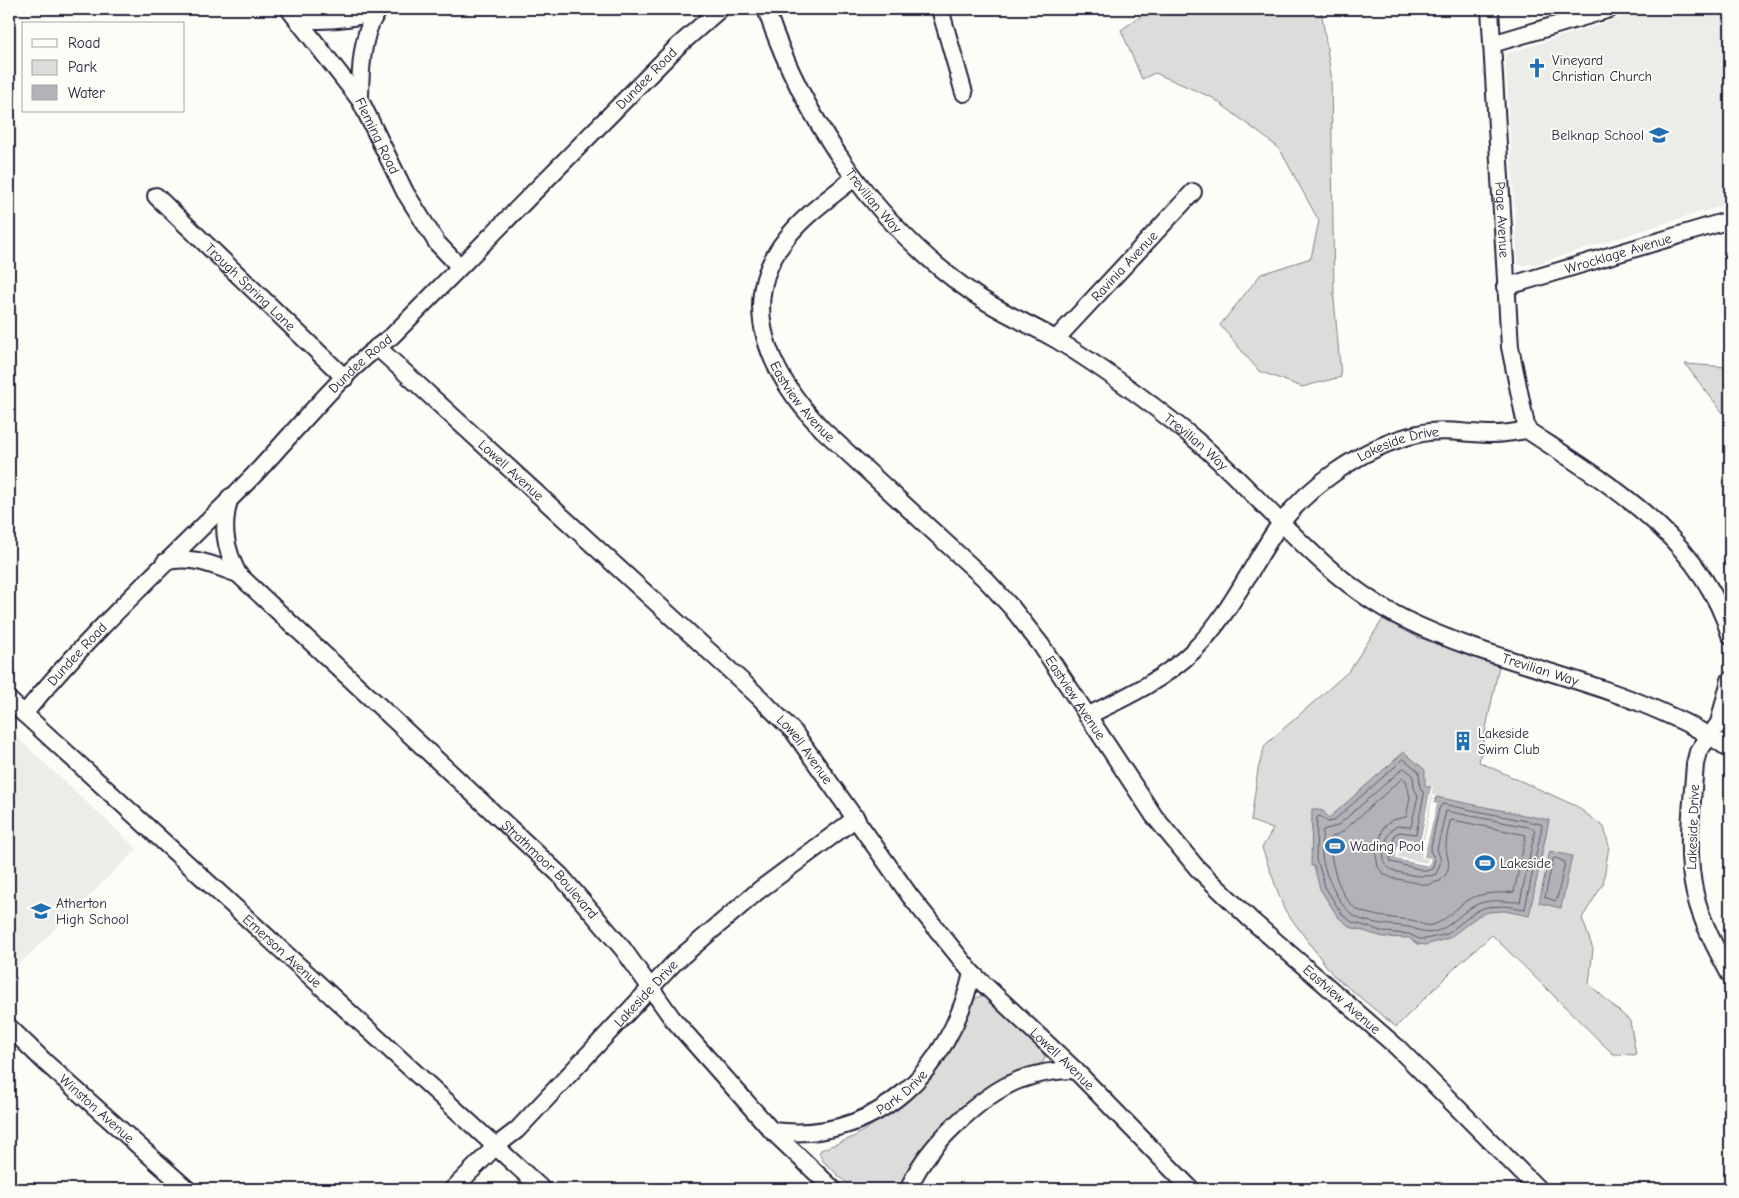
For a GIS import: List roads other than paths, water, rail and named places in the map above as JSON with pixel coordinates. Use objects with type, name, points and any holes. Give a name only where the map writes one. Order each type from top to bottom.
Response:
[{"type":"street","name":"Dundee Road","points":[[24,714],[40,694],[165,562],[345,378],[376,347],[392,336],[670,54],[720,9]]},
{"type":"street","name":"Trevilian Way","points":[[766,9],[780,50],[796,85],[818,124],[854,178],[932,262],[976,296],[1056,339],[1101,369],[1191,436],[1282,523],[1350,584],[1400,617],[1453,642],[1587,682],[1641,703],[1710,737],[1730,750]]},
{"type":"street","points":[[940,9],[964,93]]},
{"type":"street","name":"Page Avenue","points":[[1490,9],[1510,347],[1527,430]]},
{"type":"street","points":[[1492,44],[1610,9]]},
{"type":"street","points":[[294,14],[321,21],[353,19],[379,10]]},
{"type":"street","points":[[360,100],[364,46],[379,10]]},
{"type":"street","name":"Fleming Road","points":[[294,14],[360,100],[405,192],[437,243],[459,266]]},
{"type":"street","name":"Eastview Avenue","points":[[854,178],[798,226],[778,250],[768,269],[763,287],[761,319],[767,346],[786,386],[804,410],[822,429],[986,580],[1012,608],[1041,645],[1086,716],[1154,816],[1197,868],[1250,919],[1398,1048],[1538,1189]]},
{"type":"street","name":"Ravinia Avenue","points":[[1056,339],[1193,192]]},
{"type":"street","name":"Trough Spring Lane","points":[[156,196],[345,378]]},
{"type":"street","name":"Wrocklage Avenue","points":[[1505,287],[1730,220]]},
{"type":"street","name":"Lowell Avenue","points":[[376,347],[758,696],[794,732],[910,896],[972,973],[1075,1070],[1191,1189]]},
{"type":"street","points":[[1527,430],[1616,490],[1646,513],[1698,569],[1719,603],[1730,634]]},
{"type":"street","name":"Lakeside Drive","points":[[1086,716],[1137,692],[1172,670],[1194,650],[1229,607],[1282,523],[1308,496],[1348,464],[1391,442],[1419,433],[1450,431],[1494,434],[1527,430]]},
{"type":"street","name":"Strathmoor Boulevard","points":[[230,497],[225,516],[225,539],[238,574]]},
{"type":"street","name":"Strathmoor Boulevard","points":[[165,562],[180,559],[199,561],[238,574],[560,875],[624,949],[672,1018],[772,1131],[833,1189]]},
{"type":"street","name":"Lakeside Drive","points":[[1730,680],[1719,723],[1698,752],[1695,764],[1690,832],[1691,875],[1700,914],[1711,941],[1730,975]]},
{"type":"street","points":[[9,700],[24,714]]},
{"type":"street","name":"Emerson Avenue","points":[[24,714],[542,1189]]},
{"type":"street","name":"Lakeside Drive","points":[[453,1189],[496,1146],[518,1130],[674,963],[758,892],[856,818]]},
{"type":"street","name":"Park Drive","points":[[772,1131],[797,1133],[839,1129],[857,1122],[889,1103],[914,1081],[936,1057],[952,1032],[965,1002],[972,973]]},
{"type":"street","name":"Winston Avenue","points":[[9,1027],[46,1063],[187,1189]]},
{"type":"street","points":[[910,1189],[912,1181],[927,1158],[943,1139],[995,1093],[1033,1075],[1048,1071],[1075,1070]]},
{"type":"water","name":"Lakeside","points":[[1404,752],[1425,770],[1425,787],[1431,787],[1420,841],[1399,837],[1395,859],[1429,866],[1430,859],[1424,857],[1436,797],[1549,820],[1529,916],[1505,911],[1488,912],[1478,916],[1449,938],[1426,945],[1417,944],[1409,938],[1383,937],[1350,927],[1338,917],[1320,889],[1314,866],[1311,866],[1312,809],[1323,811],[1329,818]]},
{"type":"water","points":[[1550,851],[1572,856],[1561,908],[1539,903]]},
{"type":"place","name":"Vineyard Christian Church","points":[[1537,68]]},
{"type":"place","name":"Belknap School","points":[[1659,135]]},
{"type":"place","name":"Lakeside Swim Club","points":[[1463,741]]},
{"type":"place","name":"Wading Pool","points":[[1335,846]]},
{"type":"place","name":"Lakeside","points":[[1485,863]]},
{"type":"place","name":"Atherton High School","points":[[41,911]]}]
